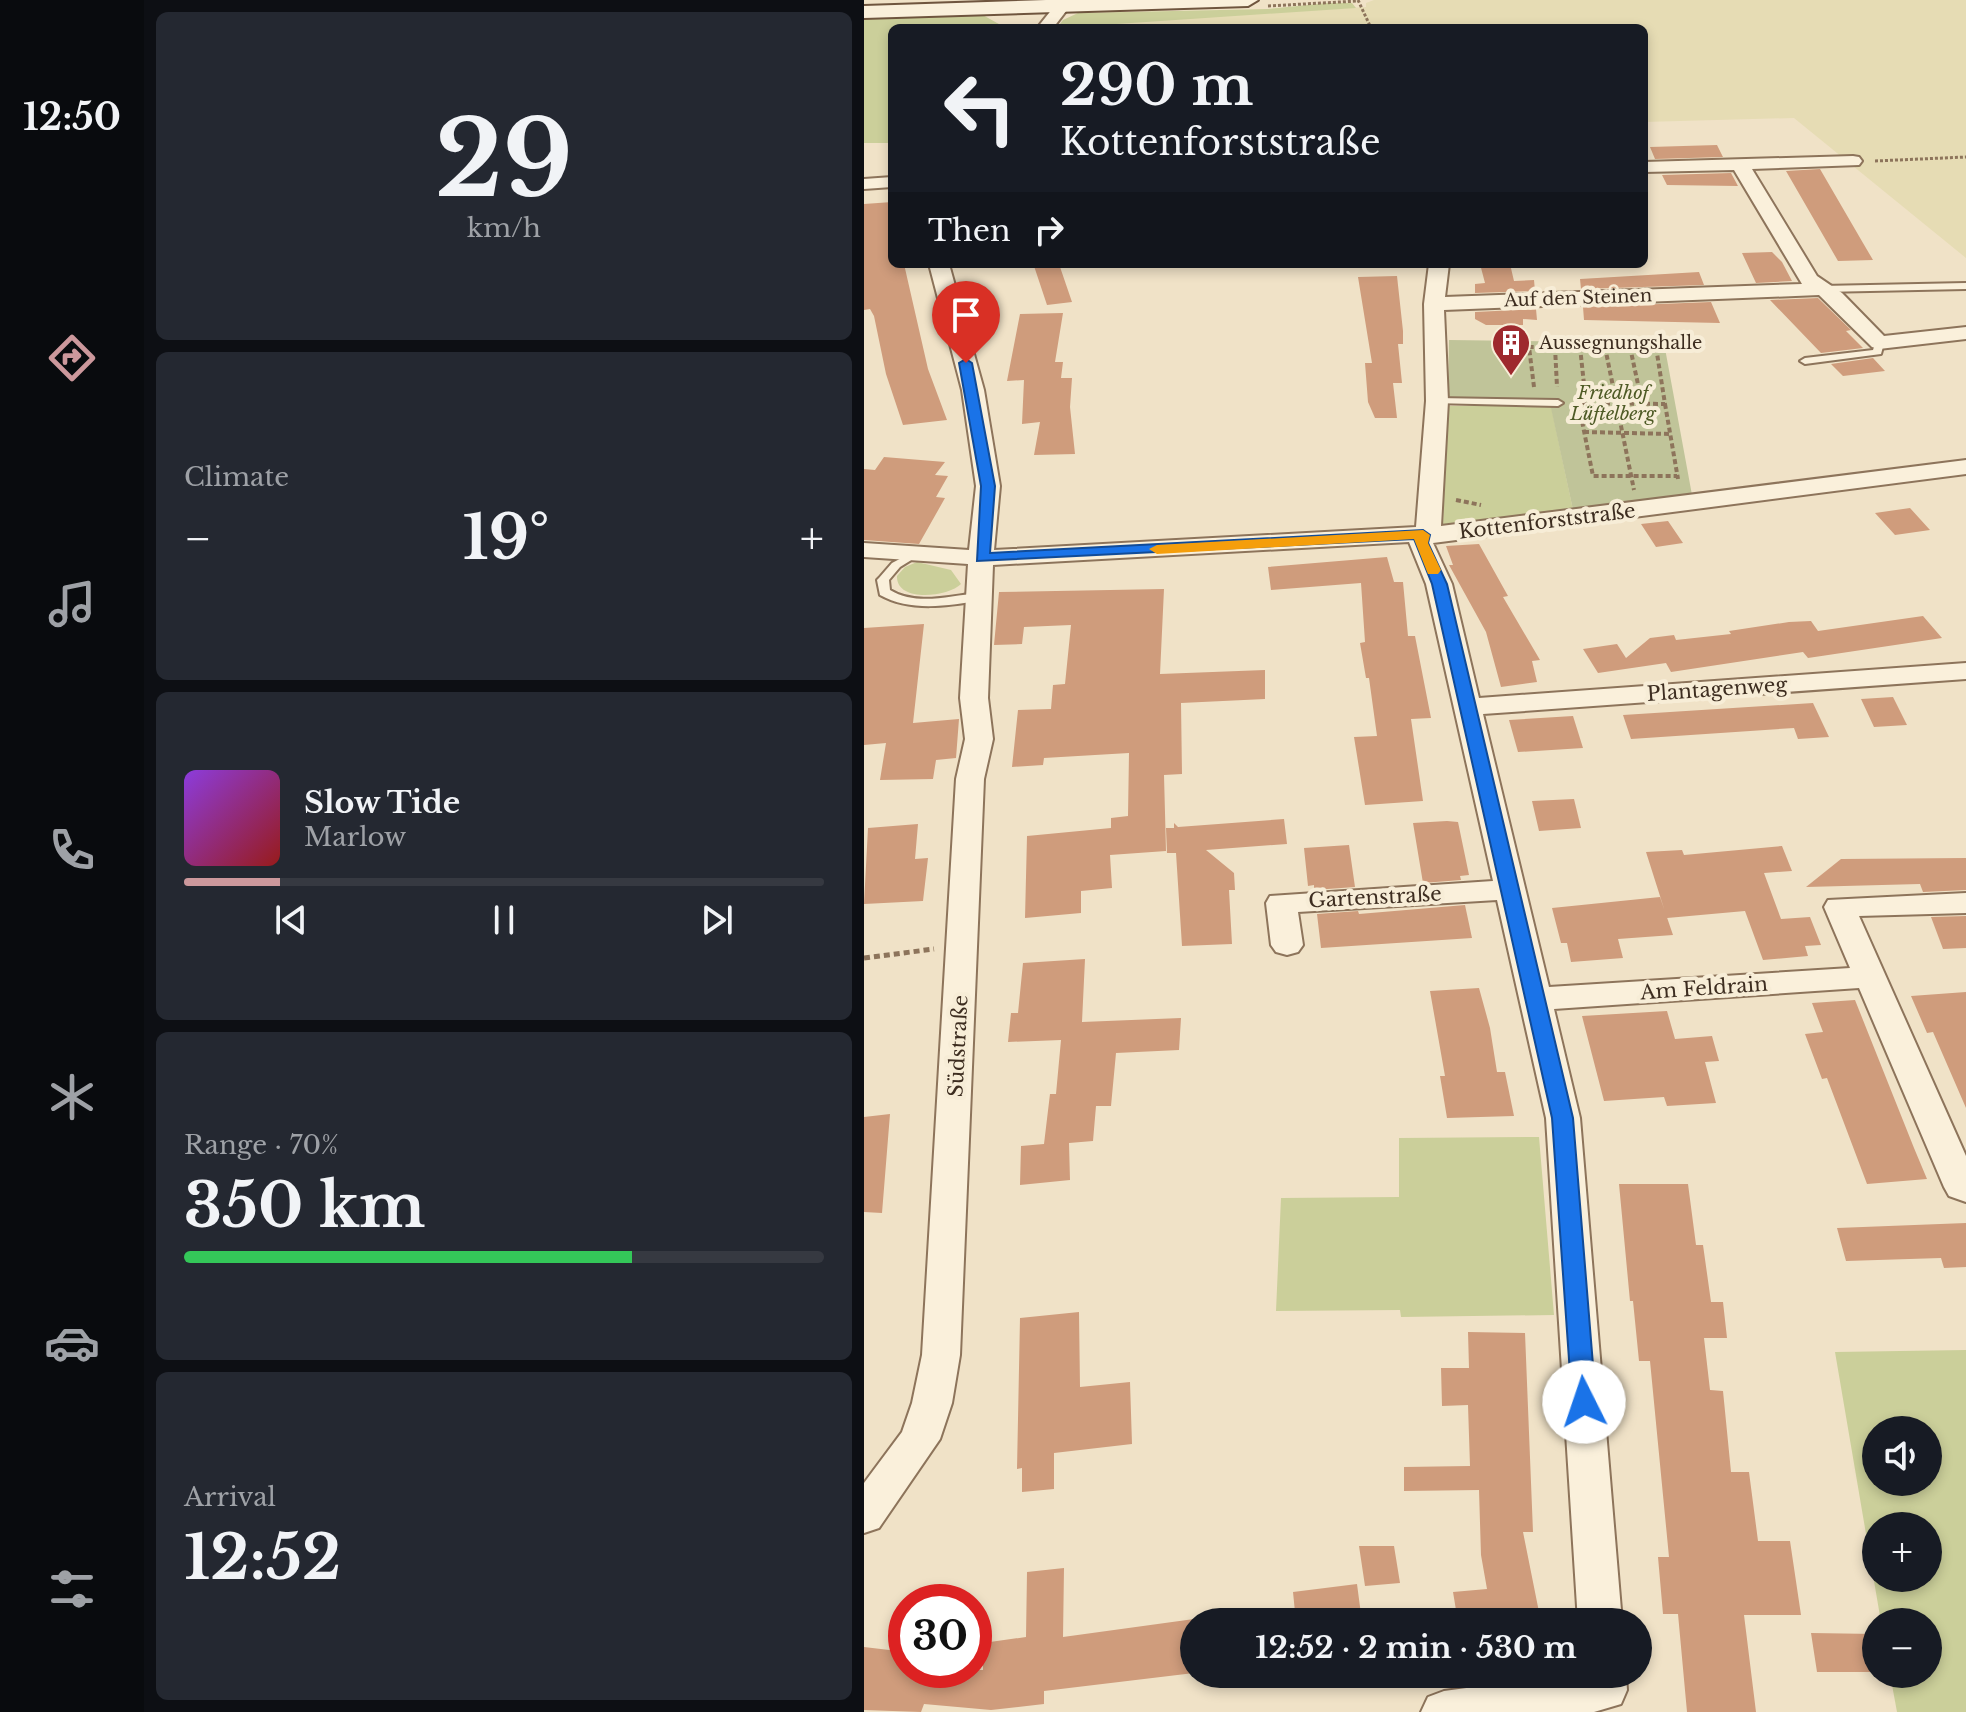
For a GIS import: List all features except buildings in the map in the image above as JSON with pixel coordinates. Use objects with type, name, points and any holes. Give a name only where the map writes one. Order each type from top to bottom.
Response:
[{"type":"main road","points":[[864,12],[1033,17],[1062,6],[1248,0]]},
{"type":"street","points":[[1048,24],[1062,6]]},
{"type":"street","points":[[1648,167],[1853,161]]},
{"type":"street","points":[[1740,164],[1809,280],[1835,297],[1879,343],[1966,333]]},
{"type":"street","points":[[864,184],[888,182]]},
{"type":"street","name":"Südstraße","points":[[864,1515],[920,1439],[932,1403],[941,1355],[970,779],[976,765],[979,715],[974,698],[978,597],[988,486],[973,390],[940,268]]},
{"type":"street","points":[[1438,268],[1434,304],[1437,401],[1430,524],[1421,543],[1439,584],[1563,1118],[1599,1608]]},
{"type":"street","name":"Auf den Steinen","points":[[1434,304],[1822,289]]},
{"type":"street","name":"Kottenforststraße","points":[[864,550],[982,558],[1423,535],[1637,504],[1966,467]]},
{"type":"street","points":[[915,554],[941,547],[959,537],[984,512]]},
{"type":"street","name":"Plantagenweg","points":[[1468,707],[1966,671]]},
{"type":"street","name":"Gartenstraße","points":[[1287,945],[1281,903],[1512,890]]},
{"type":"street","points":[[1966,903],[1839,907],[1962,1187],[1966,1189]]},
{"type":"street","name":"Am Feldrain","points":[[1535,999],[1872,977]]},
{"type":"street","points":[[1444,1712],[1605,1688]]},
{"type":"lane","points":[[1822,289],[1966,286]]},
{"type":"lane","points":[[1805,361],[1878,352],[1879,343]]},
{"type":"lane","points":[[1437,401],[1558,403]]},
{"type":"lane","points":[[915,554],[896,565],[883,580],[884,592],[894,599],[909,602],[978,597]]},
{"type":"path","points":[[1358,0],[1369,24]]},
{"type":"path","points":[[1853,161],[1966,157]]},
{"type":"path","points":[[1534,392],[1529,347],[1605,347],[1630,347],[1656,347],[1678,483],[1671,488],[1637,504],[1605,347]]},
{"type":"path","points":[[1555,347],[1558,403],[1665,404]]},
{"type":"path","points":[[1580,347],[1586,403]]},
{"type":"path","points":[[1630,347],[1642,403]]},
{"type":"path","points":[[1578,403],[1593,476],[1677,476]]},
{"type":"path","points":[[1584,432],[1672,434]]},
{"type":"path","points":[[864,958],[964,945]]},
{"type":"shaded area","points":[[1374,0],[1966,0],[1966,258],[1794,118],[1648,122],[1648,24],[1083,24],[1366,7],[1366,3]]},
{"type":"green space","points":[[1327,3],[1352,3],[1356,8],[1117,24],[1060,24],[1078,13],[1268,9]]},
{"type":"green space","points":[[981,14],[999,24],[888,24],[888,143],[864,143],[864,18]]},
{"type":"green space","name":"Friedhof Lüftelberg","points":[[1449,340],[1664,343],[1692,495],[1573,510],[1549,399],[1448,399]]},
{"type":"green space","points":[[1447,406],[1551,406],[1573,510],[1443,525]]},
{"type":"green space","points":[[917,562],[951,570],[961,584],[935,594],[913,594],[905,590],[899,585],[897,576],[905,567]]},
{"type":"green space","points":[[1539,1137],[1554,1315],[1401,1317],[1400,1310],[1276,1311],[1281,1198],[1399,1197],[1399,1138]]},
{"type":"green space","points":[[1966,1350],[1966,1712],[1897,1712],[1893,1688],[1942,1688],[1942,1608],[1879,1608],[1876,1592],[1942,1592],[1942,1512],[1862,1512],[1835,1352]]},
{"type":"slow traffic","points":[[1157,549],[1423,535],[1421,543],[1433,570]]},
{"type":"place","name":"Aussegnungshalle","points":[[1511,377]]},
{"type":"route","points":[[966,363],[988,486],[982,558],[1423,535],[1421,543],[1439,584],[1563,1118],[1584,1402]]}]
